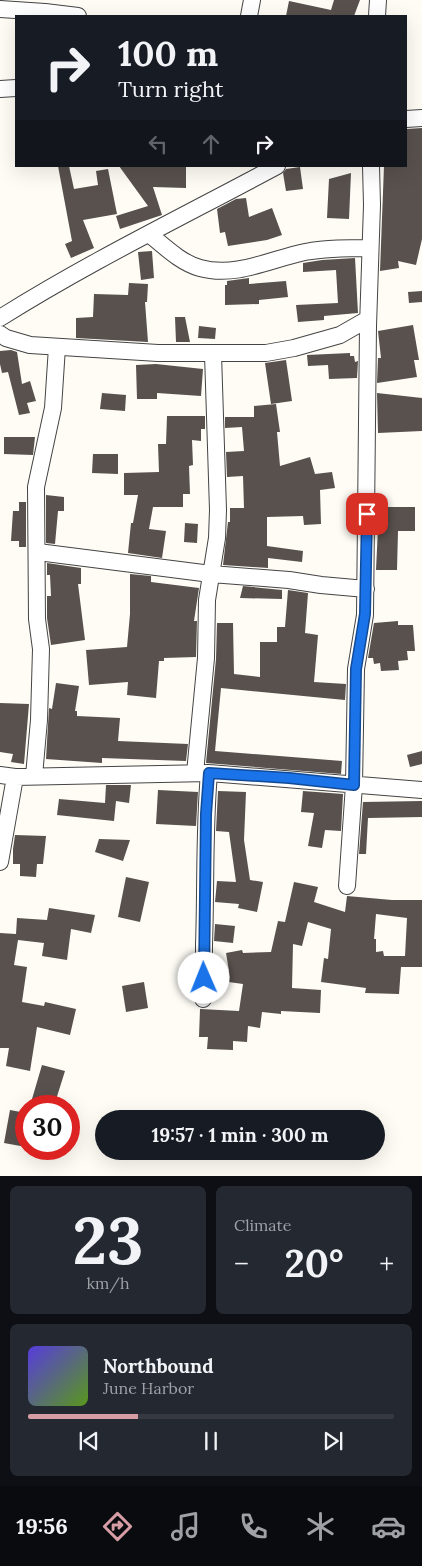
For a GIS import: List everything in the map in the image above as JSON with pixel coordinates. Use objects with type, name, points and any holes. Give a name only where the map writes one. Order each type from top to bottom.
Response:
[{"type":"street","points":[[249,15],[252,0]]},
{"type":"street","points":[[377,15],[378,0]]},
{"type":"street","points":[[0,9],[47,6],[75,15]]},
{"type":"street","points":[[0,89],[15,88]]},
{"type":"street","points":[[407,119],[422,118]]},
{"type":"street","points":[[0,318],[45,290],[115,251],[275,167]]},
{"type":"street","points":[[347,886],[354,785],[356,669],[365,614],[366,589],[371,167]]},
{"type":"street","points":[[149,234],[186,262],[199,268],[220,271],[257,266],[303,252],[328,248],[370,248]]},
{"type":"street","points":[[0,334],[6,338],[30,345],[57,347],[158,353],[266,353],[294,348],[340,335],[368,319]]},
{"type":"street","points":[[34,776],[41,649],[37,619],[38,552],[35,515],[36,487],[53,408],[57,347]]},
{"type":"street","points":[[203,999],[206,814],[202,773],[207,600],[217,538],[218,510],[213,354]]},
{"type":"street","points":[[38,552],[211,574],[289,580],[366,589]]},
{"type":"street","points":[[0,862],[8,776],[202,773],[289,778],[422,790]]},
{"type":"building","points":[[334,0],[360,0],[354,15],[286,15],[289,1],[331,10]]},
{"type":"building","points":[[422,128],[422,239],[416,265],[398,261],[399,268],[380,271],[384,167],[407,167],[407,129]]},
{"type":"building","points":[[58,167],[69,167],[74,189],[98,185],[96,171],[108,169],[117,214],[83,220],[94,248],[71,258],[65,244],[72,241]]},
{"type":"building","points":[[120,167],[186,167],[186,188],[153,187],[162,215],[120,229],[116,216],[148,206]]},
{"type":"building","points":[[300,167],[303,189],[286,191],[283,173],[286,169]]},
{"type":"building","points":[[351,173],[349,219],[327,218],[329,179]]},
{"type":"building","points":[[246,198],[249,217],[272,208],[282,235],[267,240],[228,246],[225,232],[220,233],[217,209],[236,199]]},
{"type":"building","points":[[152,251],[154,278],[141,280],[138,252]]},
{"type":"building","points":[[355,258],[358,313],[324,316],[324,320],[298,322],[296,305],[338,303],[336,270],[303,272],[303,263]]},
{"type":"building","points":[[249,278],[249,284],[286,281],[288,297],[259,300],[259,304],[225,305],[225,285],[227,285],[227,281]]},
{"type":"building","points":[[129,283],[148,284],[147,302],[145,302],[148,342],[76,338],[76,318],[93,317],[94,294],[128,295]]},
{"type":"building","points":[[422,291],[422,302],[409,303],[408,292]]},
{"type":"building","points":[[175,317],[185,317],[190,342],[176,342]]},
{"type":"building","points":[[413,325],[419,360],[414,360],[417,377],[377,383],[378,358],[381,358],[378,331]]},
{"type":"building","points":[[199,326],[216,328],[215,339],[198,338]]},
{"type":"building","points":[[11,350],[17,352],[22,384],[30,381],[36,401],[27,403],[30,413],[19,415],[8,372],[2,373],[0,351]]},
{"type":"building","points":[[350,353],[350,356],[354,356],[355,362],[358,361],[357,378],[329,379],[328,365],[308,366],[307,355]]},
{"type":"building","points":[[286,360],[292,401],[271,404],[265,363]]},
{"type":"building","points":[[156,364],[203,369],[201,396],[157,393],[157,399],[137,399],[136,365]]},
{"type":"building","points":[[102,393],[126,395],[125,411],[100,409]]},
{"type":"building","points":[[377,393],[422,398],[422,431],[378,433]]},
{"type":"building","points":[[276,404],[280,432],[277,432],[280,466],[310,457],[315,474],[332,472],[335,488],[320,490],[321,524],[304,525],[303,516],[267,517],[267,546],[303,551],[302,562],[268,558],[268,568],[223,565],[228,522],[230,522],[230,508],[244,508],[243,476],[227,477],[226,452],[244,451],[242,427],[225,428],[225,417],[254,417],[254,406]]},
{"type":"building","points":[[167,416],[205,416],[205,429],[201,429],[201,441],[192,440],[193,465],[189,466],[190,494],[183,494],[183,507],[153,507],[149,529],[166,531],[162,558],[128,553],[131,523],[133,523],[138,495],[124,495],[124,473],[159,472],[158,444],[166,444]]},
{"type":"building","points":[[4,437],[35,437],[33,455],[4,454]]},
{"type":"building","points":[[93,454],[118,454],[118,474],[92,473]]},
{"type":"building","points":[[46,495],[64,497],[64,511],[58,511],[55,544],[46,543]]},
{"type":"building","points":[[19,502],[26,502],[26,547],[19,547],[19,541],[11,541],[13,511],[19,511]]},
{"type":"building","points":[[379,507],[415,507],[415,531],[398,531],[397,570],[376,570]]},
{"type":"building","points":[[185,523],[198,524],[197,543],[184,542]]},
{"type":"building","points":[[47,563],[81,568],[81,584],[78,584],[85,640],[51,645],[47,618],[47,596],[51,596],[50,575],[47,575]]},
{"type":"building","points":[[130,574],[151,576],[151,582],[199,588],[194,621],[197,621],[196,657],[164,658],[164,661],[159,661],[156,698],[127,695],[128,682],[89,685],[86,650],[127,647],[130,614]]},
{"type":"building","points":[[243,586],[282,590],[282,599],[240,598]]},
{"type":"building","points":[[288,590],[308,593],[305,633],[318,635],[314,682],[346,684],[345,700],[221,688],[215,751],[342,761],[341,774],[206,763],[216,659],[217,623],[233,623],[234,674],[260,677],[260,642],[277,642],[277,627],[285,627]]},
{"type":"building","points":[[398,621],[398,625],[413,625],[415,651],[407,651],[408,660],[398,661],[399,670],[381,671],[380,663],[374,664],[373,658],[368,658],[374,623]]},
{"type":"building","points":[[56,683],[79,686],[75,711],[77,711],[77,716],[120,718],[118,741],[188,744],[186,761],[102,758],[102,763],[46,759],[49,708],[52,709]]},
{"type":"building","points":[[0,703],[29,704],[24,764],[11,762],[13,754],[0,752]]},
{"type":"building","points":[[422,751],[422,764],[410,767],[407,755]]},
{"type":"building","points":[[106,785],[131,785],[129,803],[116,801],[114,821],[57,815],[59,799],[105,803]]},
{"type":"building","points":[[158,790],[198,792],[196,826],[156,824]]},
{"type":"building","points":[[218,791],[246,792],[244,840],[250,880],[263,882],[257,912],[238,908],[239,904],[215,902],[217,881],[236,882],[229,832],[216,831]]},
{"type":"building","points":[[303,791],[343,794],[341,831],[325,830],[322,848],[308,846],[314,813],[301,812]]},
{"type":"building","points":[[422,801],[422,817],[368,818],[366,854],[359,854],[363,802]]},
{"type":"building","points":[[15,835],[46,836],[43,864],[37,864],[36,877],[20,876],[20,864],[13,864]]},
{"type":"building","points":[[99,839],[130,840],[123,861],[95,852]]},
{"type":"building","points":[[126,877],[149,882],[140,922],[118,917]]},
{"type":"building","points":[[294,882],[318,887],[314,902],[345,912],[347,896],[392,900],[422,900],[422,967],[401,967],[399,994],[365,993],[366,988],[321,982],[324,958],[328,959],[331,929],[308,922],[302,946],[293,944],[292,988],[321,990],[320,1013],[281,1011],[281,1014],[262,1012],[260,1028],[248,1026],[247,1042],[233,1041],[233,1050],[207,1049],[208,1037],[199,1037],[200,1009],[239,1011],[243,984],[214,980],[214,969],[229,971],[226,953],[242,950],[243,953],[271,952],[278,921],[285,922]],"holes":[[[376,914],[407,918],[405,956],[384,956],[383,951],[376,952],[376,939],[374,939]]]},
{"type":"building","points":[[49,908],[95,915],[91,933],[71,929],[67,960],[42,956],[44,943],[18,940],[14,965],[27,967],[22,1002],[44,1006],[45,1002],[76,1009],[70,1035],[37,1027],[30,1071],[6,1066],[9,1048],[0,1048],[0,933],[16,934],[17,918],[47,920]]},
{"type":"building","points":[[215,924],[235,926],[233,943],[214,941]]},
{"type":"building","points":[[144,982],[148,1008],[126,1012],[122,986]]},
{"type":"building","points":[[42,1065],[65,1071],[57,1095],[33,1095]]},
{"type":"building","points":[[10,1110],[15,1111],[15,1145],[4,1143]]},
{"type":"route","points":[[204,978],[206,814],[209,773],[289,778],[354,785],[356,669],[365,614],[367,514]]}]
